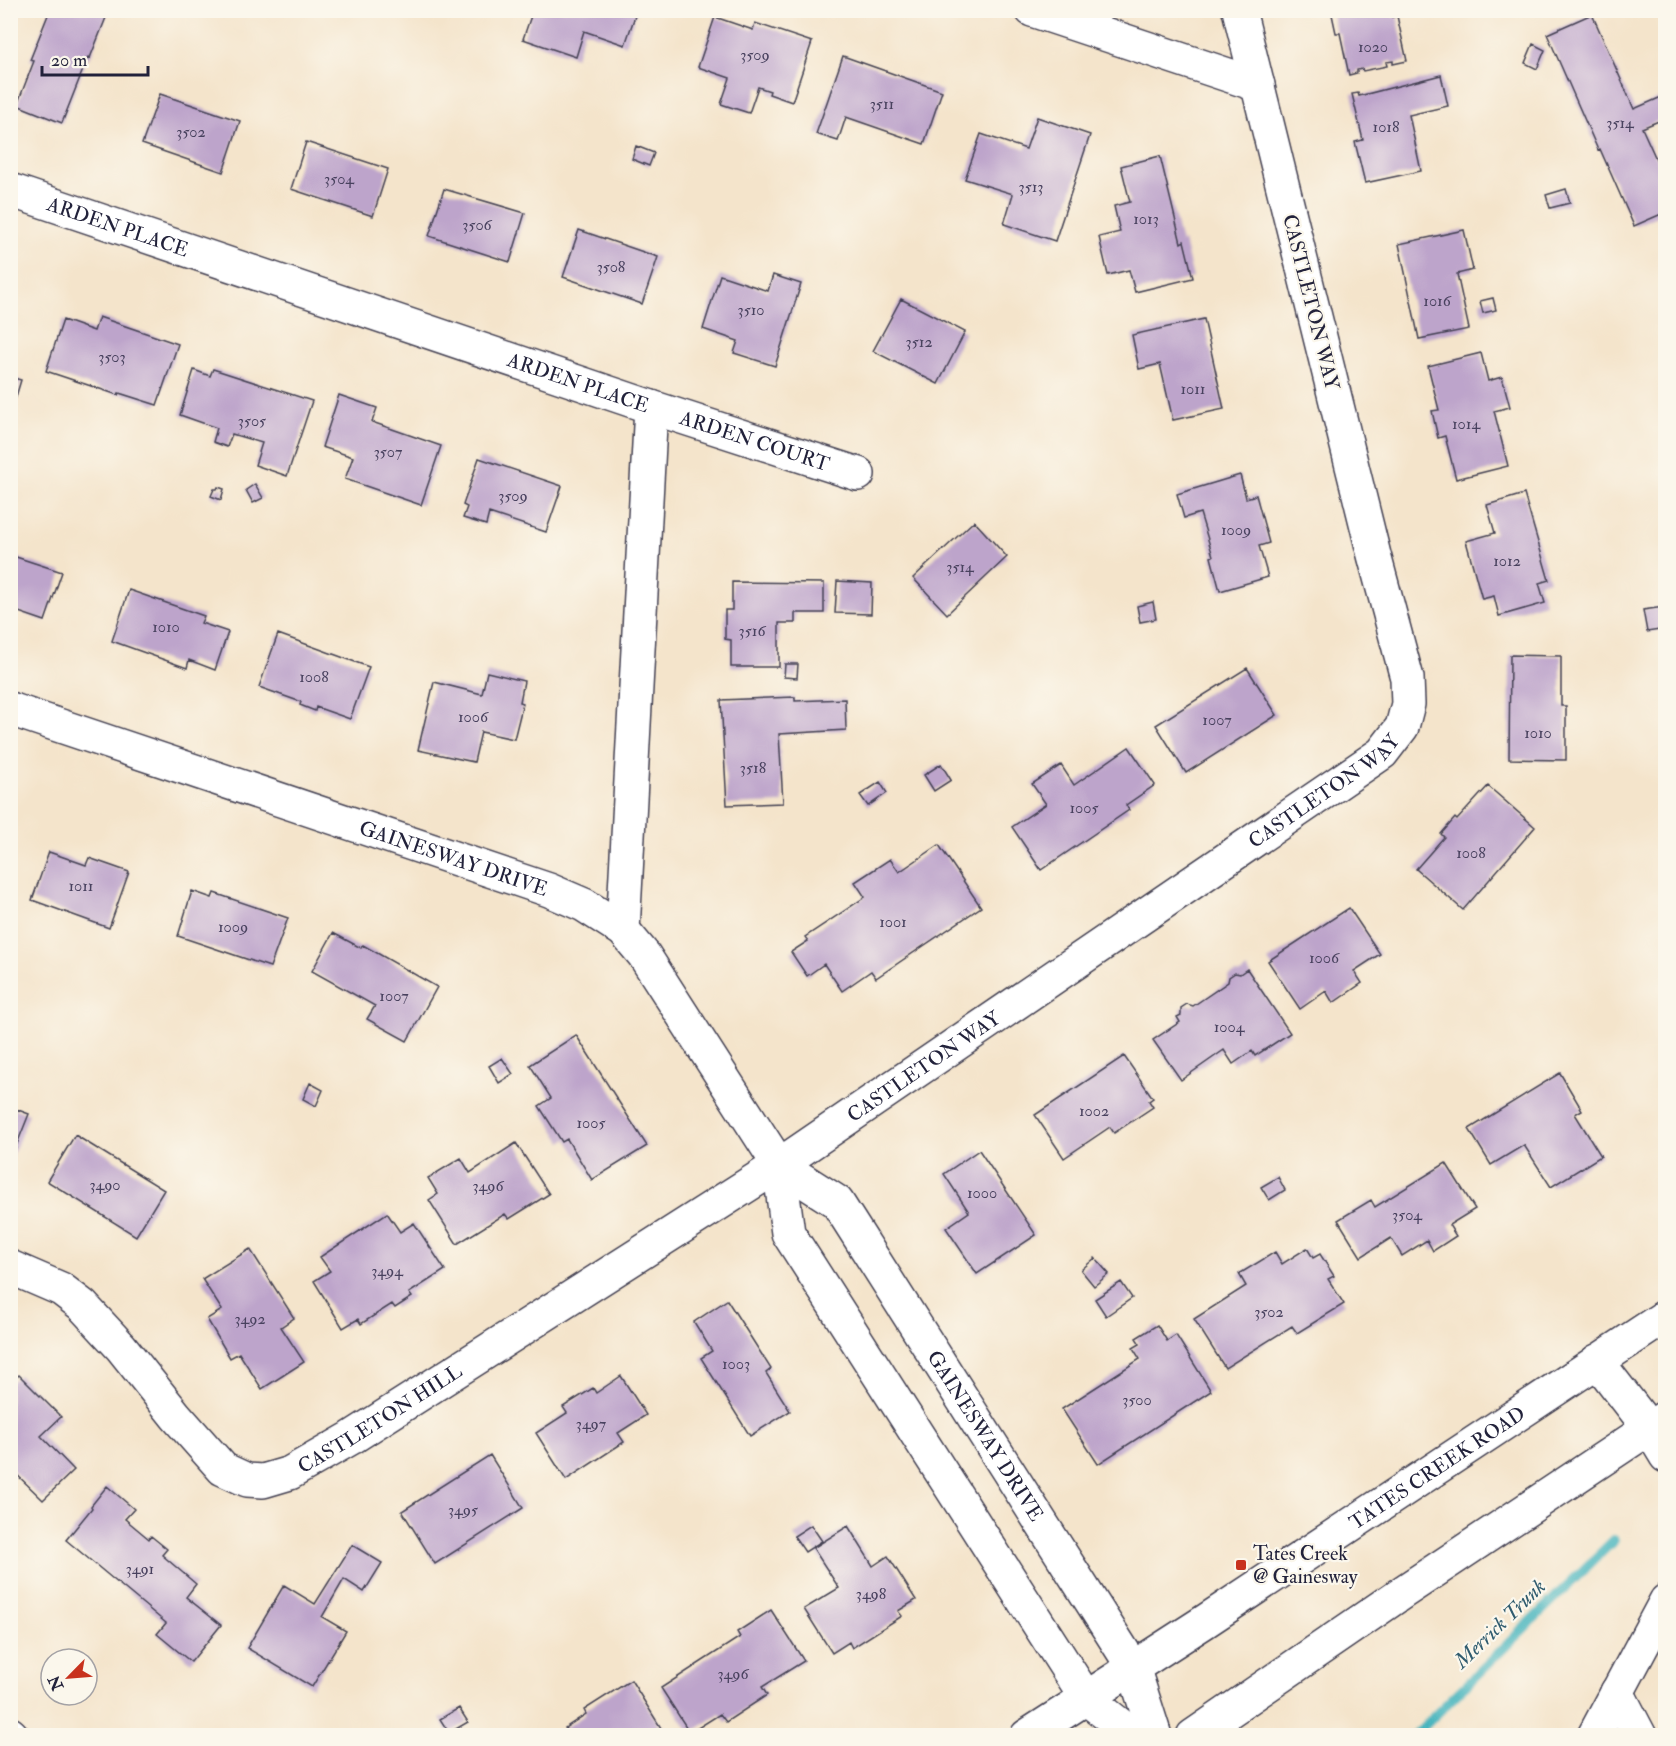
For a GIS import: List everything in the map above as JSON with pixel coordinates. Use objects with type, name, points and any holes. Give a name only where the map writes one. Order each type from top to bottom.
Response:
[{"type":"street","points":[[1032,10],[1258,85]]},
{"type":"street","name":"CASTLETON WAY","points":[[779,1165],[1382,753],[1402,728],[1408,704],[1407,678],[1374,555],[1239,10]]},
{"type":"street","name":"ARDEN PLACE","points":[[10,190],[651,408],[623,930]]},
{"type":"street","name":"ARDEN COURT","points":[[651,408],[858,474]]},
{"type":"street","name":"GAINESWAY DRIVE","points":[[10,710],[549,890],[584,905],[623,930],[644,955],[779,1165],[837,1202],[1133,1668],[1155,1736]]},
{"type":"street","name":"GAINESWAY DRIVE","points":[[779,1165],[788,1233],[1086,1698],[1134,1736]]},
{"type":"street","name":"CASTLETON HILL","points":[[10,1267],[61,1289],[82,1305],[121,1347],[176,1416],[223,1469],[247,1480],[263,1481],[290,1473],[351,1438],[779,1165]]},
{"type":"street","name":"TATES CREEK ROAD","points":[[1027,1736],[1665,1316]]},
{"type":"street","points":[[1597,1361],[1657,1422],[1665,1456]]},
{"type":"street","points":[[1193,1736],[1657,1422]]},
{"type":"street","points":[[1594,1736],[1665,1601]]},
{"type":"street","points":[[1617,1692],[1640,1736]]},
{"type":"building","points":[[50,10],[109,10],[62,123],[17,105],[34,61],[30,60]]},
{"type":"building","points":[[533,10],[637,10],[625,45],[584,31],[576,57],[523,39]]},
{"type":"building","points":[[1331,10],[1391,10],[1392,17],[1397,16],[1407,61],[1393,64],[1393,61],[1386,62],[1387,66],[1357,70],[1357,73],[1349,75],[1340,33],[1336,33]]},
{"type":"building","points":[[1592,14],[1634,109],[1666,95],[1666,118],[1642,128],[1666,181],[1666,212],[1634,226],[1547,34]]},
{"type":"building","points":[[715,17],[753,30],[755,23],[812,42],[792,102],[769,94],[770,91],[758,87],[749,113],[721,104],[730,78],[698,67]]},
{"type":"building","points":[[1533,44],[1545,50],[1537,69],[1525,63]]},
{"type":"building","points":[[843,56],[942,91],[924,144],[846,117],[838,141],[816,134]]},
{"type":"building","points":[[1441,75],[1448,106],[1409,115],[1421,171],[1365,183],[1355,142],[1363,140],[1352,94],[1358,93],[1359,96]]},
{"type":"building","points":[[160,94],[240,121],[223,172],[142,144]]},
{"type":"building","points":[[1037,117],[1090,135],[1055,241],[1004,224],[1013,194],[965,179],[981,134],[1026,149]]},
{"type":"building","points":[[306,142],[388,169],[373,216],[291,189]]},
{"type":"building","points":[[636,146],[654,153],[649,166],[632,159]]},
{"type":"building","points":[[1160,156],[1181,243],[1184,241],[1193,278],[1135,292],[1129,270],[1108,275],[1099,237],[1120,232],[1114,206],[1130,202],[1121,166]]},
{"type":"building","points":[[444,189],[525,213],[510,262],[429,236]]},
{"type":"building","points":[[1566,189],[1570,203],[1550,208],[1546,195]]},
{"type":"building","points":[[579,230],[658,257],[642,304],[563,277]]},
{"type":"building","points":[[1464,230],[1473,270],[1457,274],[1469,329],[1419,339],[1399,244]]},
{"type":"building","points":[[720,275],[768,291],[773,275],[801,284],[775,366],[734,353],[738,341],[703,329]]},
{"type":"building","points":[[1493,298],[1496,310],[1483,313],[1480,301]]},
{"type":"building","points":[[901,299],[965,332],[938,384],[873,351]]},
{"type":"building","points":[[99,317],[178,344],[157,405],[119,393],[118,395],[46,371],[63,320],[94,331]]},
{"type":"building","points":[[1204,319],[1224,409],[1173,420],[1160,364],[1139,369],[1132,335]]},
{"type":"building","points":[[1481,353],[1488,381],[1502,377],[1510,407],[1494,411],[1508,466],[1456,479],[1445,436],[1438,438],[1432,411],[1439,410],[1428,366]]},
{"type":"building","points":[[213,369],[312,401],[287,476],[255,465],[262,443],[232,434],[227,447],[213,442],[217,428],[180,415],[194,370],[210,376]]},
{"type":"building","points":[[10,377],[21,380],[15,400],[10,398]]},
{"type":"building","points":[[339,395],[377,408],[372,422],[441,446],[421,505],[345,479],[353,457],[322,447]]},
{"type":"building","points":[[479,458],[562,486],[546,532],[489,513],[486,525],[463,518],[467,507],[463,505]]},
{"type":"building","points":[[1240,475],[1246,498],[1256,495],[1269,543],[1259,546],[1268,577],[1220,591],[1211,557],[1213,556],[1200,513],[1184,518],[1177,494]]},
{"type":"building","points":[[255,484],[263,498],[253,503],[246,490]]},
{"type":"building","points":[[218,487],[224,489],[221,500],[211,496],[214,489]]},
{"type":"building","points":[[1524,494],[1549,580],[1539,583],[1545,603],[1499,616],[1494,596],[1482,599],[1466,541],[1495,533],[1487,505]]},
{"type":"building","points":[[974,521],[1007,557],[947,614],[913,578]]},
{"type":"building","points":[[10,555],[62,572],[45,621],[10,609]]},
{"type":"building","points":[[837,581],[872,583],[871,614],[835,613]]},
{"type":"building","points":[[732,582],[824,583],[824,613],[795,613],[795,623],[779,623],[779,667],[731,667],[731,640],[725,639],[725,610],[732,610]]},
{"type":"building","points":[[129,590],[204,616],[201,623],[228,632],[215,670],[189,660],[187,668],[112,641]]},
{"type":"building","points":[[1153,602],[1156,619],[1140,622],[1137,606]]},
{"type":"building","points":[[1664,607],[1666,629],[1647,632],[1643,610]]},
{"type":"building","points":[[278,634],[369,667],[350,719],[316,707],[315,711],[300,705],[301,702],[259,687]]},
{"type":"building","points":[[1510,655],[1561,656],[1561,706],[1566,706],[1566,760],[1509,759]]},
{"type":"building","points":[[785,664],[798,664],[797,678],[784,677]]},
{"type":"building","points":[[1247,668],[1277,715],[1186,773],[1156,725]]},
{"type":"building","points":[[487,672],[524,681],[520,702],[523,703],[514,739],[481,732],[474,762],[418,750],[434,682],[482,694]]},
{"type":"building","points":[[795,697],[795,701],[845,699],[846,730],[779,734],[783,803],[727,805],[721,700]]},
{"type":"building","points":[[1129,747],[1155,785],[1126,805],[1129,810],[1041,870],[1012,827],[1046,804],[1032,784],[1061,765],[1074,785]]},
{"type":"building","points":[[941,764],[951,780],[934,791],[924,775]]},
{"type":"building","points":[[880,782],[887,793],[868,806],[860,795]]},
{"type":"building","points":[[1488,786],[1535,827],[1463,910],[1416,869],[1444,837],[1441,834]]},
{"type":"building","points":[[939,845],[981,907],[876,978],[871,971],[842,991],[824,964],[807,976],[791,952],[808,941],[805,937],[865,897],[855,882],[890,859],[899,872]]},
{"type":"building","points":[[49,852],[86,865],[89,858],[129,872],[109,928],[32,900]]},
{"type":"building","points":[[192,891],[212,898],[214,893],[288,918],[270,967],[178,936]]},
{"type":"building","points":[[1349,908],[1380,954],[1354,971],[1362,983],[1333,1003],[1326,991],[1300,1009],[1268,961]]},
{"type":"building","points":[[333,933],[361,948],[363,945],[437,987],[407,1041],[367,1019],[375,1006],[312,971]]},
{"type":"building","points":[[1247,969],[1290,1033],[1255,1056],[1252,1051],[1233,1064],[1224,1050],[1181,1080],[1153,1040],[1180,1022],[1177,1017],[1181,1015],[1181,1008],[1187,1004],[1193,1006],[1228,982],[1229,977]]},
{"type":"building","points":[[576,1035],[647,1146],[592,1180],[567,1139],[562,1142],[539,1106],[551,1098],[530,1065]]},
{"type":"building","points":[[1124,1056],[1153,1098],[1149,1101],[1153,1107],[1114,1133],[1110,1127],[1064,1158],[1035,1115]]},
{"type":"building","points":[[502,1058],[513,1074],[499,1083],[489,1066]]},
{"type":"building","points":[[1560,1073],[1582,1110],[1575,1114],[1601,1156],[1551,1187],[1524,1145],[1491,1165],[1469,1129]]},
{"type":"building","points":[[310,1083],[323,1090],[316,1106],[303,1099]]},
{"type":"building","points":[[10,1107],[29,1114],[11,1159],[10,1159]]},
{"type":"building","points":[[75,1135],[164,1190],[136,1236],[47,1181]]},
{"type":"building","points":[[516,1143],[549,1194],[509,1219],[505,1214],[457,1244],[429,1200],[438,1194],[428,1178],[461,1158],[470,1173]]},
{"type":"building","points":[[979,1150],[1036,1235],[977,1274],[946,1228],[969,1212],[944,1174]]},
{"type":"building","points":[[1446,1163],[1475,1209],[1449,1225],[1456,1236],[1433,1251],[1427,1240],[1402,1256],[1391,1238],[1361,1257],[1338,1220],[1371,1200],[1375,1207]]},
{"type":"building","points":[[1278,1177],[1285,1190],[1269,1200],[1261,1187]]},
{"type":"building","points":[[387,1213],[400,1232],[414,1223],[445,1270],[409,1293],[412,1297],[395,1308],[392,1304],[361,1324],[358,1319],[343,1328],[314,1281],[330,1271],[320,1257]]},
{"type":"building","points":[[1307,1248],[1313,1258],[1320,1254],[1334,1276],[1328,1279],[1344,1304],[1297,1333],[1292,1326],[1225,1368],[1194,1319],[1246,1286],[1239,1274],[1275,1252],[1282,1264]]},
{"type":"building","points":[[250,1249],[294,1318],[281,1327],[304,1362],[262,1389],[239,1353],[230,1358],[207,1319],[222,1310],[202,1279]]},
{"type":"building","points":[[1095,1258],[1109,1274],[1094,1286],[1081,1270]]},
{"type":"building","points":[[1121,1282],[1132,1298],[1106,1316],[1095,1299]]},
{"type":"building","points":[[727,1300],[771,1369],[766,1373],[790,1411],[750,1436],[701,1358],[712,1351],[694,1322]]},
{"type":"building","points":[[1157,1325],[1167,1341],[1176,1335],[1211,1391],[1098,1464],[1062,1409],[1140,1359],[1133,1348],[1140,1344],[1136,1338]]},
{"type":"building","points":[[19,1375],[61,1417],[41,1436],[74,1470],[43,1500],[10,1468],[10,1383]]},
{"type":"building","points":[[621,1376],[646,1415],[618,1433],[624,1442],[566,1480],[536,1433],[567,1413],[563,1407],[593,1388],[596,1393]]},
{"type":"building","points":[[490,1455],[523,1508],[435,1564],[402,1511]]},
{"type":"building","points":[[107,1486],[134,1509],[125,1519],[149,1539],[151,1536],[167,1549],[162,1555],[196,1584],[186,1597],[221,1625],[191,1662],[157,1634],[166,1623],[66,1540]]},
{"type":"building","points":[[811,1525],[822,1541],[805,1552],[794,1536]]},
{"type":"building","points":[[848,1526],[873,1566],[888,1556],[916,1600],[898,1611],[902,1616],[852,1648],[849,1642],[832,1653],[804,1609],[839,1588],[813,1548]]},
{"type":"building","points":[[352,1545],[382,1563],[364,1592],[344,1579],[322,1617],[346,1631],[312,1687],[247,1648],[284,1585],[315,1604]]},
{"type":"building","points":[[771,1610],[804,1661],[762,1687],[767,1695],[726,1722],[720,1714],[690,1733],[661,1688],[740,1637],[737,1632]]},
{"type":"building","points":[[631,1680],[666,1736],[570,1736],[565,1728],[586,1714],[584,1710]]},
{"type":"building","points":[[459,1708],[468,1722],[449,1733],[440,1719]]},
{"type":"waterway","name":"Merrick Trunk","points":[[1414,1736],[1614,1540]]},
{"type":"place","name":"Tates Creek @ Gainesway","points":[[1241,1565]]}]
